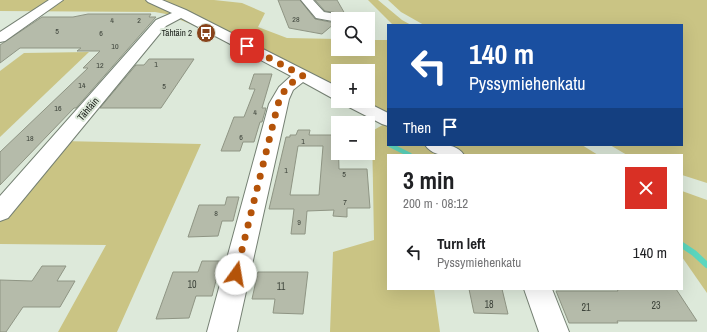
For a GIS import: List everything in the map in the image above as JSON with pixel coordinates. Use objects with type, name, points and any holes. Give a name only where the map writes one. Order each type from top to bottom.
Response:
[{"type":"street","points":[[0,38],[57,0]]},
{"type":"street","points":[[152,0],[182,12],[331,90]]},
{"type":"street","points":[[307,0],[320,15],[331,16]]},
{"type":"street","name":"Tähtäin","points":[[0,212],[161,23],[182,12]]},
{"type":"street","points":[[222,332],[278,104],[287,87],[293,81],[303,76]]},
{"type":"street","points":[[365,108],[387,119]]},
{"type":"street","points":[[437,146],[452,154]]},
{"type":"street","points":[[538,290],[554,332]]},
{"type":"shaded area","points":[[0,0],[214,0],[242,3],[265,13],[258,27],[287,38],[331,39],[331,56],[375,56],[375,40],[387,40],[387,114],[374,108],[375,64],[331,64],[331,86],[281,61],[166,14],[155,12],[0,11]]},
{"type":"shaded area","points":[[368,0],[378,0],[402,20],[409,24],[392,24]]},
{"type":"shaded area","points":[[388,0],[707,0],[707,183],[683,175],[683,154],[625,154],[612,146],[683,146],[683,24],[422,24],[401,12]]},
{"type":"shaded area","points":[[89,52],[0,137],[0,71],[24,53]]},
{"type":"shaded area","points":[[387,123],[387,146],[584,146],[596,154],[387,154],[387,290],[434,290],[440,332],[330,332],[333,252],[374,240],[373,160],[375,160],[375,129]]},
{"type":"shaded area","points":[[61,141],[201,144],[117,332],[58,332],[106,245],[0,244],[0,217]]},
{"type":"shaded area","points":[[683,191],[707,200],[707,293],[683,258]]},
{"type":"building","points":[[278,0],[300,0],[315,19],[331,22],[331,26],[322,34],[289,28]]},
{"type":"building","points":[[315,0],[337,0],[344,12],[332,12],[325,11]]},
{"type":"building","points":[[88,14],[151,14],[149,17],[156,17],[76,108],[74,108],[0,185],[0,152],[88,68],[83,68],[100,51],[77,51],[81,48],[20,48],[0,63],[0,45],[42,17],[73,17]]},
{"type":"building","points":[[149,59],[194,59],[161,108],[100,108],[136,65],[144,65]]},
{"type":"building","points":[[254,74],[272,74],[262,108],[266,108],[254,142],[243,142],[240,151],[221,151],[234,117],[244,117],[255,89],[249,89]]},
{"type":"building","points":[[298,130],[310,130],[309,135],[331,135],[331,160],[339,160],[339,169],[367,169],[370,208],[347,208],[347,217],[333,216],[334,210],[307,211],[305,234],[291,234],[294,209],[269,209],[286,137],[290,137],[290,135],[296,135]],"holes":[[[298,146],[323,146],[319,195],[290,195]]]},
{"type":"building","points":[[227,197],[239,197],[233,221],[222,221],[218,236],[188,237],[199,205],[225,205]]},
{"type":"building","points":[[202,261],[221,261],[212,296],[196,296],[189,318],[156,319],[173,272],[198,272]]},
{"type":"building","points":[[42,266],[66,266],[57,281],[75,281],[60,307],[23,307],[6,332],[0,332],[0,280],[32,281]]},
{"type":"building","points":[[258,272],[308,272],[303,314],[273,313],[275,299],[252,299]]},
{"type":"building","points":[[469,290],[502,290],[508,314],[474,313]]},
{"type":"building","points":[[677,290],[697,321],[617,321],[618,323],[569,323],[556,291]]},
{"type":"waterway","points":[[392,146],[408,154]]},
{"type":"waterway","points":[[683,246],[707,265]]},
{"type":"place","name":"Tähtäin 2","points":[[206,33]]},
{"type":"route","points":[[236,274],[278,104],[282,93],[287,87],[293,81],[303,76],[247,46]]}]
